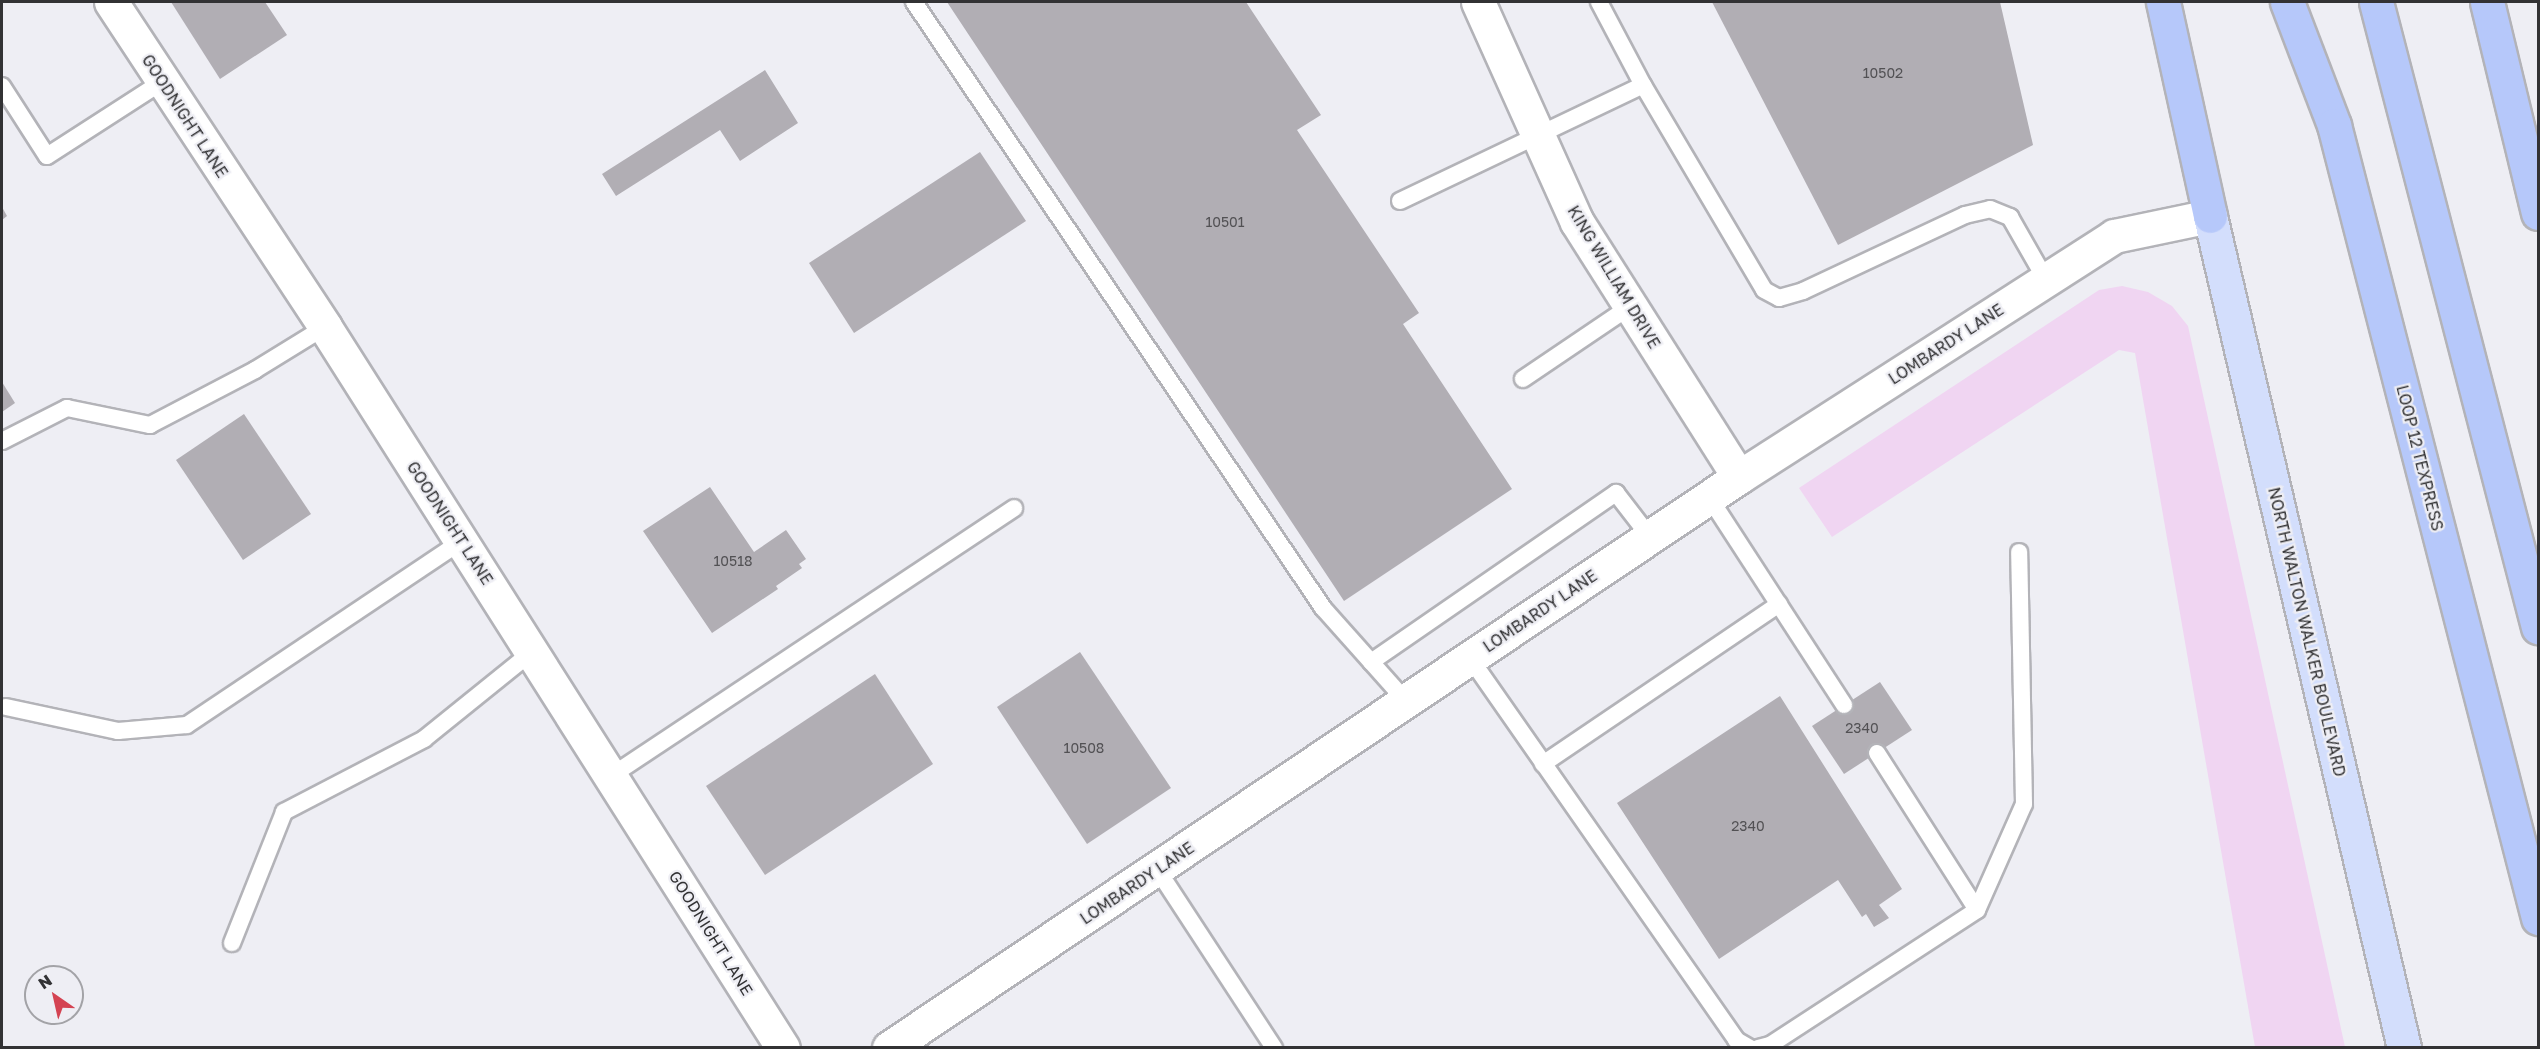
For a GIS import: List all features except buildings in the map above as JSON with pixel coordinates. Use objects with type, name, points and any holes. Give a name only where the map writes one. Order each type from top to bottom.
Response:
[{"type":"highway","points":[[2163,2],[2210,216]]},
{"type":"highway","name":"LOOP 12 TEXPRESS","points":[[2287,2],[2334,125],[2538,918]]},
{"type":"highway","points":[[2376,2],[2538,627]]},
{"type":"highway","points":[[2487,2],[2538,213]]},
{"type":"main road","name":"NORTH WALTON WALKER BOULEVARD","points":[[2210,216],[2404,1047]]},
{"type":"street","name":"GOODNIGHT LANE","points":[[111,2],[325,327],[783,1047]]},
{"type":"street","name":"KING WILLIAM DRIVE","points":[[1478,2],[1535,134],[1577,222],[1739,477]]},
{"type":"street","name":"LOMBARDY LANE","points":[[889,1047],[1739,477],[2114,236],[2210,216]]},
{"type":"lane","points":[[914,2],[1323,608],[1406,701]]},
{"type":"lane","points":[[1599,2],[1643,85],[1764,290],[1779,298],[1803,291],[1965,214],[1990,209],[2010,217],[2046,280]]},
{"type":"lane","points":[[2,86],[47,156],[162,82]]},
{"type":"lane","points":[[1400,201],[1535,134],[1643,85]]},
{"type":"lane","points":[[1523,379],[1630,306]]},
{"type":"lane","points":[[2,441],[67,408],[150,425],[255,370],[325,327]]},
{"type":"lane","points":[[1371,662],[1616,493],[1650,537]]},
{"type":"lane","points":[[1709,497],[1844,705]]},
{"type":"lane","points":[[611,776],[1014,508]]},
{"type":"lane","points":[[6,707],[118,731],[187,725],[462,541]]},
{"type":"lane","points":[[1758,1047],[1770,1045],[1977,910],[2024,804],[2019,552]]},
{"type":"lane","points":[[1543,764],[1779,604]]},
{"type":"lane","points":[[232,943],[284,812],[424,740],[532,652]]},
{"type":"lane","points":[[1470,658],[1736,1040],[1750,1047]]},
{"type":"lane","points":[[1877,753],[1977,910]]},
{"type":"lane","points":[[1157,869],[1274,1047]]},
{"type":"shaded area","points":[[2122,286],[2148,292],[2172,306],[2188,326],[2345,1047],[2255,1047],[2135,353],[2119,350],[1832,537],[1799,488],[2099,290]]}]
